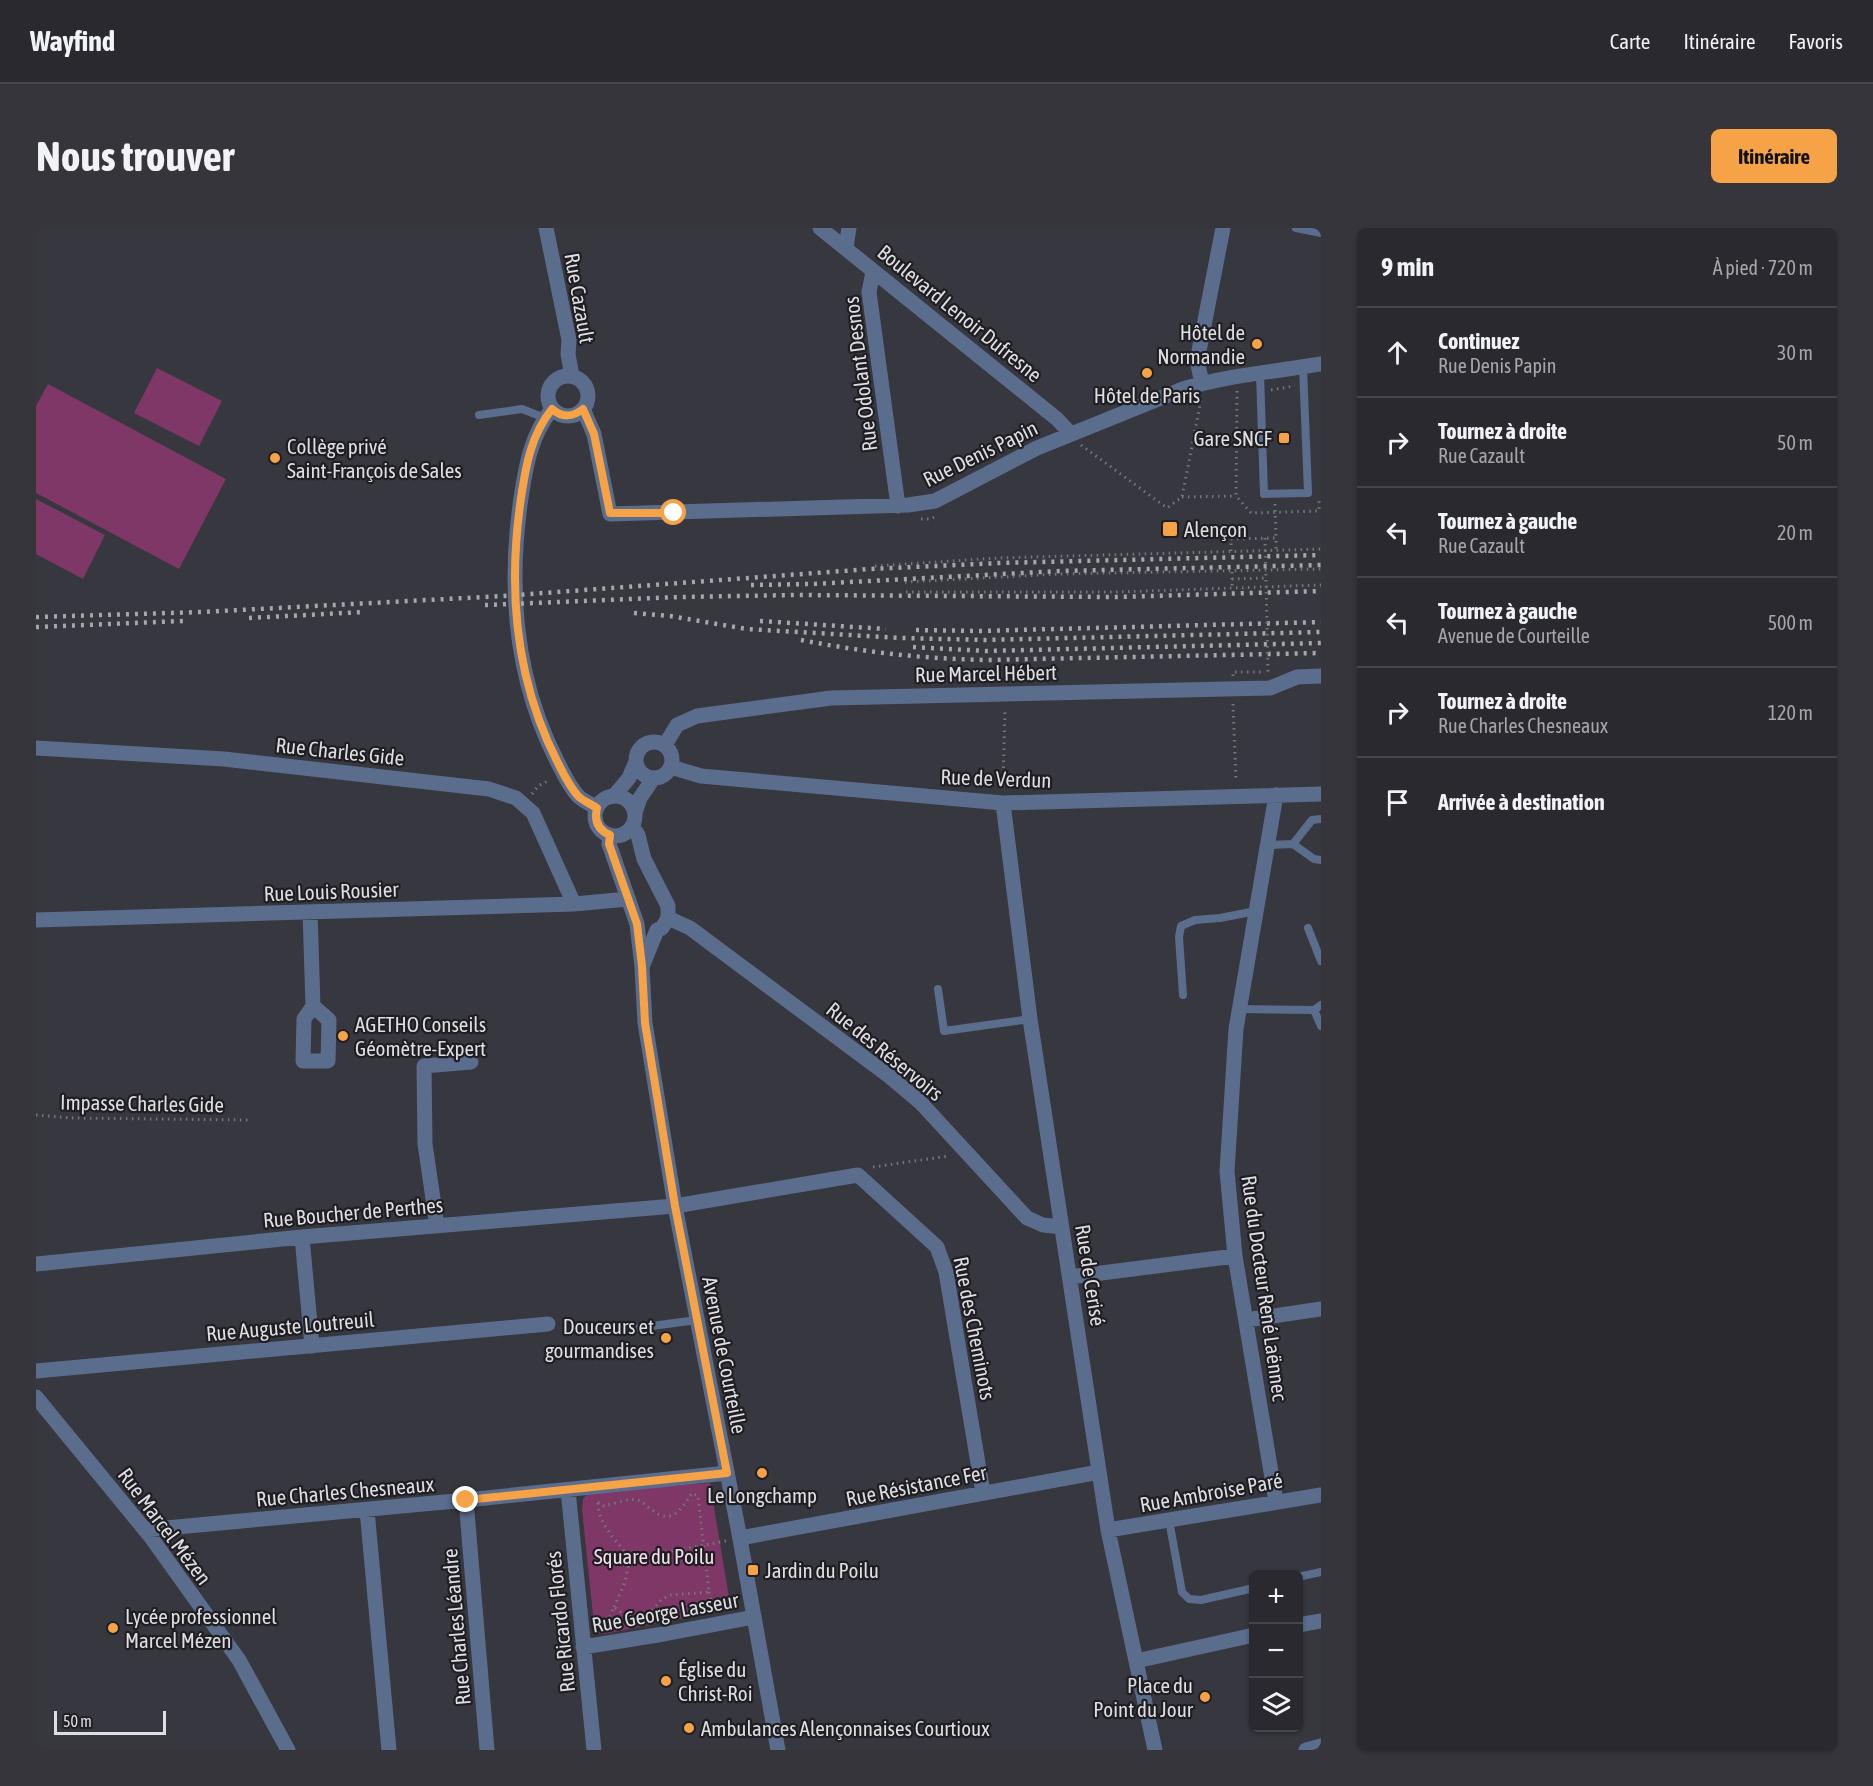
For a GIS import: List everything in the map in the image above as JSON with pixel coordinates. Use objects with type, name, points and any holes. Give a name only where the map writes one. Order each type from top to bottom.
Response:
[{"type":"street","name":"Rue Cazault","points":[[546,228],[569,340],[568,354],[572,376]]},
{"type":"street","name":"Boulevard Lenoir Dufresne","points":[[820,228],[1057,418],[1071,434]]},
{"type":"street","points":[[846,248],[849,228]]},
{"type":"street","points":[[1202,383],[1198,356],[1223,228]]},
{"type":"street","name":"Rue Odolant Desnos","points":[[873,272],[868,292],[898,506]]},
{"type":"street","name":"Rue Denis Papin","points":[[610,513],[898,506],[929,503],[1037,448],[1108,418],[1202,383],[1321,364]]},
{"type":"street","name":"Rue Cazault","points":[[548,413],[551,386],[560,378],[572,376],[582,382],[588,392],[583,409],[594,434],[610,513]]},
{"type":"street","points":[[583,409],[578,414],[564,416],[548,413],[538,429],[529,456],[518,520],[515,560],[517,628],[528,686],[552,752],[567,781],[579,797],[597,808],[605,799],[614,796],[623,798],[632,806],[633,820],[648,868],[668,906],[668,918]]},
{"type":"street","name":"Rue Marcel Hébert","points":[[665,745],[677,725],[697,716],[831,698],[1270,688],[1297,677],[1321,676]]},
{"type":"street","points":[[614,796],[629,778],[635,764],[636,753],[643,745],[654,741],[665,745],[672,755],[670,767],[663,776],[653,778],[644,776],[635,764]]},
{"type":"street","name":"Rue Charles Gide","points":[[36,748],[224,759],[489,789],[516,798],[525,806]]},
{"type":"street","name":"Rue de Verdun","points":[[670,767],[701,776],[1003,803],[1321,794]]},
{"type":"street","points":[[610,835],[625,833],[633,820],[640,798],[653,778]]},
{"type":"street","name":"Rue du Docteur René Laënnec","points":[[1276,795],[1236,1029],[1227,1171],[1235,1256],[1276,1502]]},
{"type":"street","name":"Rue de Cerisé","points":[[1003,803],[1030,1019],[1108,1530],[1155,1750]]},
{"type":"street","points":[[525,806],[532,813],[574,904]]},
{"type":"street","name":"Avenue de Courteille","points":[[597,808],[598,826],[610,835],[609,844],[637,924],[645,1023],[675,1206],[740,1538],[778,1750]]},
{"type":"street","name":"Rue Louis Rousier","points":[[36,920],[574,904],[628,899]]},
{"type":"street","points":[[310,912],[313,1006]]},
{"type":"street","name":"Avenue de Courteille","points":[[642,966],[657,930],[662,928],[668,918]]},
{"type":"street","name":"Rue des Réservoirs","points":[[668,918],[690,928],[889,1076],[921,1103],[1027,1218],[1043,1225],[1062,1227]]},
{"type":"street","points":[[637,924],[657,930]]},
{"type":"street","points":[[437,1226],[425,1144],[424,1066],[471,1062]]},
{"type":"street","points":[[675,1206],[858,1175]]},
{"type":"street","name":"Rue des Cheminots","points":[[858,1175],[937,1247],[946,1272],[983,1493]]},
{"type":"street","name":"Rue Boucher de Perthes","points":[[36,1264],[302,1237],[675,1206]]},
{"type":"street","points":[[302,1237],[312,1346]]},
{"type":"street","points":[[1070,1277],[1235,1256]]},
{"type":"street","points":[[1246,1320],[1321,1309]]},
{"type":"street","name":"Rue Auguste Loutreuil","points":[[36,1371],[548,1324]]},
{"type":"street","name":"Rue Marcel Mézen","points":[[36,1397],[145,1530],[239,1660],[288,1750]]},
{"type":"street","name":"Rue Résistance Fer","points":[[740,1538],[1099,1472]]},
{"type":"street","name":"Rue Charles Chesneaux","points":[[145,1530],[568,1490],[597,1495],[727,1473]]},
{"type":"street","name":"Rue Ricardo Florés","points":[[568,1490],[590,1646],[594,1750]]},
{"type":"street","name":"Rue Ambroise Paré","points":[[1108,1530],[1321,1495]]},
{"type":"street","name":"Rue Charles Léandre","points":[[466,1500],[487,1750]]},
{"type":"street","points":[[367,1510],[389,1750]]},
{"type":"street","name":"Rue George Lasseur","points":[[590,1646],[754,1617]]},
{"type":"street","points":[[1303,1624],[1321,1621]]},
{"type":"street","points":[[1136,1661],[1249,1636]]},
{"type":"street","points":[[1306,1750],[1321,1746]]},
{"type":"lane","points":[[1296,228],[1321,233]]},
{"type":"lane","points":[[1260,374],[1264,494],[1308,493],[1303,367]]},
{"type":"lane","points":[[479,415],[522,409],[548,413]]},
{"type":"lane","points":[[1293,844],[1312,820],[1321,819]]},
{"type":"lane","points":[[1267,845],[1293,844],[1314,859],[1321,861]]},
{"type":"lane","points":[[1183,995],[1179,937],[1181,926],[1195,920],[1256,911]]},
{"type":"lane","points":[[1308,928],[1321,961]]},
{"type":"lane","points":[[938,989],[944,1031],[1030,1019]]},
{"type":"lane","points":[[1239,1009],[1318,1008],[1321,1026]]},
{"type":"lane","points":[[629,1329],[697,1320]]},
{"type":"lane","points":[[1169,1520],[1182,1592],[1189,1599],[1201,1600],[1249,1589]]},
{"type":"lane","points":[[1303,1576],[1321,1572]]},
{"type":"path","points":[[1228,393],[1249,389],[1271,390],[1304,384]]},
{"type":"path","points":[[1071,434],[1082,447],[1167,508],[1182,497],[1236,496],[1237,391]]},
{"type":"path","points":[[1182,497],[1201,399],[1210,397]]},
{"type":"path","points":[[1274,494],[1276,550]]},
{"type":"path","points":[[1233,672],[1268,672],[1265,538]]},
{"type":"path","points":[[1231,551],[1231,539],[1276,538]]},
{"type":"path","points":[[875,566],[997,558],[1321,549]]},
{"type":"path","points":[[905,582],[1059,574],[1321,569]]},
{"type":"path","points":[[1232,571],[1232,588]]},
{"type":"path","points":[[1232,579],[1265,578]]},
{"type":"path","points":[[906,592],[1117,592],[1321,585]]},
{"type":"path","points":[[1233,689],[1236,782]]},
{"type":"path","points":[[1003,786],[1005,694]]},
{"type":"path","points":[[525,806],[538,786],[553,779]]},
{"type":"path","name":"Impasse Charles Gide","points":[[36,1114],[82,1119],[248,1120]]},
{"type":"path","points":[[858,1175],[872,1168],[957,1154],[964,1149]]},
{"type":"path","points":[[597,1495],[604,1506],[638,1500],[660,1516],[677,1514],[692,1493],[698,1496],[709,1592],[670,1595],[649,1614],[627,1617],[614,1608]]},
{"type":"path","points":[[590,1646],[614,1608],[626,1582],[630,1559],[601,1519],[597,1506],[597,1495]]},
{"type":"path","points":[[630,1559],[740,1538]]},
{"type":"green space","points":[[157,368],[222,401],[199,446],[134,413]]},
{"type":"green space","points":[[48,384],[226,479],[179,569],[36,493],[36,406]]},
{"type":"green space","points":[[36,499],[105,535],[83,579],[36,554]]},
{"type":"green space","name":"Square du Poilu","points":[[710,1483],[731,1609],[604,1634],[597,1633],[594,1625],[582,1509],[583,1499],[589,1492]]},
{"type":"railway","points":[[36,617],[202,612],[503,596],[870,569],[1000,563],[1321,555]]},
{"type":"railway","points":[[751,585],[1060,571],[1321,565]]},
{"type":"railway","points":[[485,605],[795,595],[1116,597],[1321,591]]},
{"type":"railway","points":[[249,618],[363,612]]},
{"type":"railway","points":[[634,613],[670,616],[747,629],[901,638],[985,640],[1321,632]]},
{"type":"railway","points":[[36,627],[183,621]]},
{"type":"railway","points":[[760,621],[886,629]]},
{"type":"railway","points":[[916,630],[980,631],[1321,622]]},
{"type":"railway","points":[[801,640],[894,654],[988,660],[1321,653]]},
{"type":"railway","points":[[913,647],[986,651],[1321,643]]},
{"type":"place","name":"Hôtel de Normandie","points":[[1257,344]]},
{"type":"place","name":"Hôtel de Paris","points":[[1147,373]]},
{"type":"place","name":"Gare SNCF","points":[[1284,438]]},
{"type":"place","name":"Collège privé Saint-François de Sales","points":[[275,458]]},
{"type":"place","name":"Alençon","points":[[1170,529]]},
{"type":"place","name":"AGETHO Conseils Géomètre-Expert","points":[[343,1036]]},
{"type":"place","name":"Douceurs et gourmandises","points":[[666,1338]]},
{"type":"place","name":"Le Longchamp","points":[[762,1473]]},
{"type":"place","name":"Jardin du Poilu","points":[[753,1570]]},
{"type":"place","name":"Lycée professionnel Marcel Mézen","points":[[113,1628]]},
{"type":"place","name":"Église du Christ-Roi","points":[[666,1681]]},
{"type":"place","name":"Place du Point du Jour","points":[[1205,1697]]},
{"type":"place","name":"Ambulances Alençonnaises Courtioux","points":[[689,1728]]},
{"type":"route","points":[[466,1500],[727,1473],[675,1206],[645,1023],[637,924],[609,844],[610,835],[598,826],[595,814],[597,808],[579,797],[567,781],[552,752],[528,686],[517,628],[515,560],[523,486],[529,456],[538,429],[552,409],[564,416],[571,416],[583,409],[594,434],[610,513],[674,513]]}]
